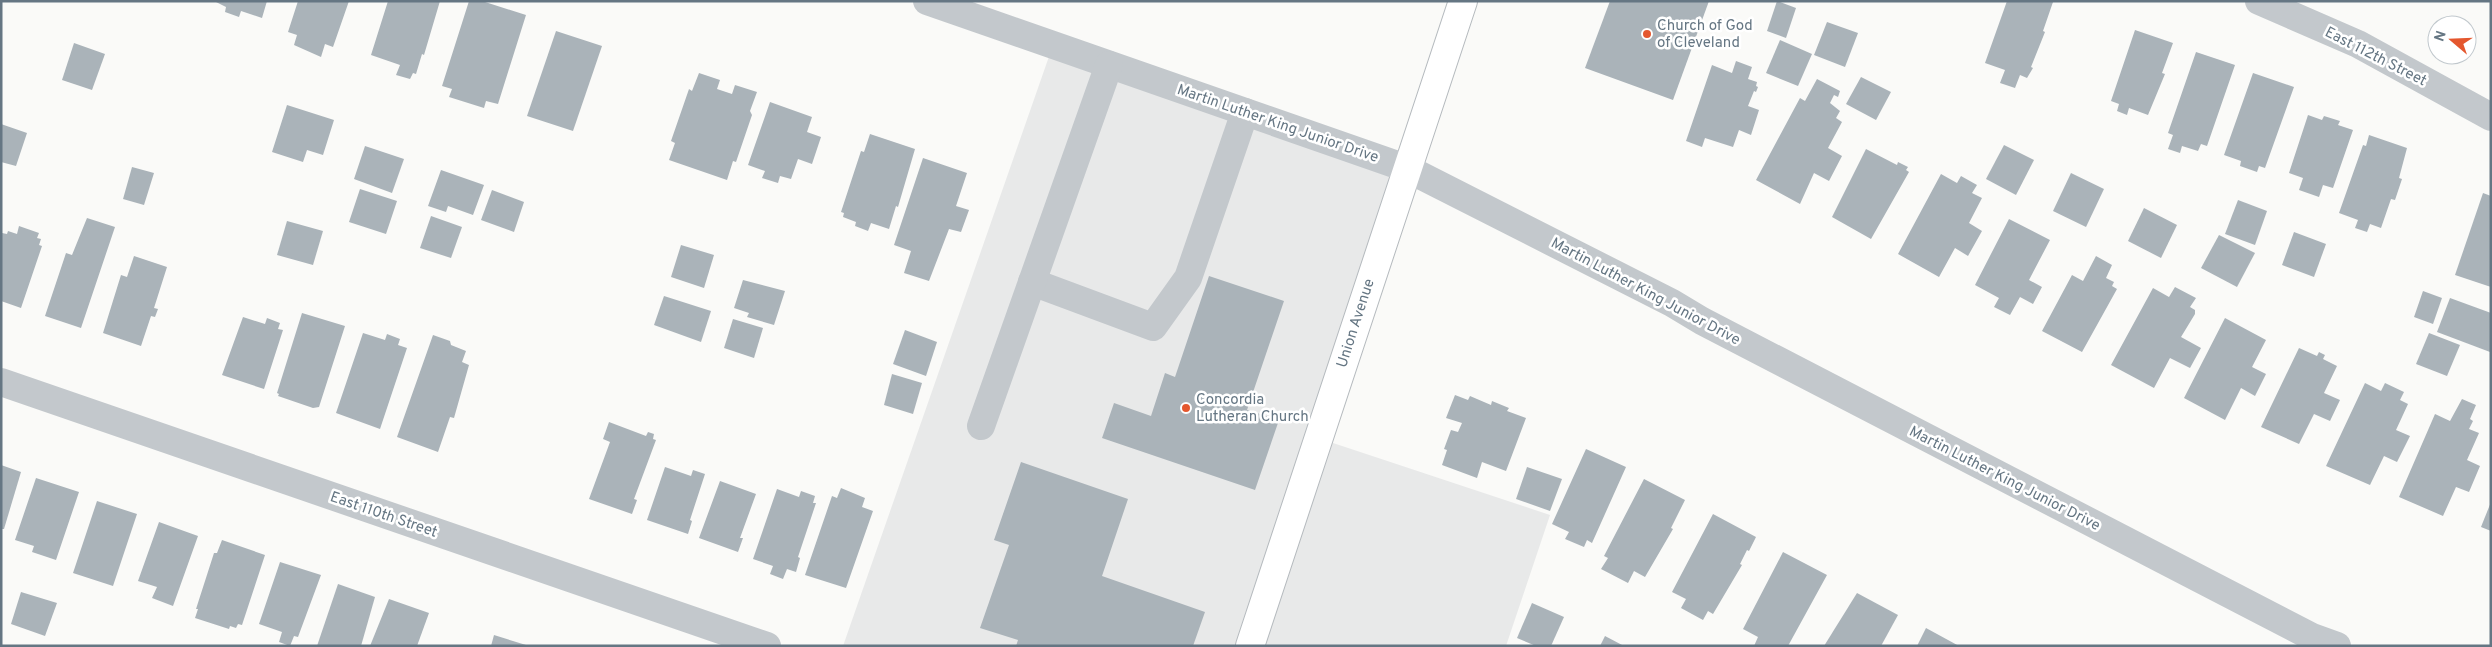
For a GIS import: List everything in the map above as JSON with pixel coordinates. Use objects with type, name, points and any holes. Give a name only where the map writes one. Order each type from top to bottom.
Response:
[{"type":"main road","name":"Union Avenue","points":[[1250,646],[1406,168],[1463,1]]},
{"type":"street","name":"Martin Luther King Junior Drive","points":[[927,1],[1406,168],[1672,303],[1702,321],[2312,636],[2336,646]]},
{"type":"street","name":"East 112th Street","points":[[2259,1],[2358,44],[2491,117]]},
{"type":"street","points":[[981,426],[1109,65]]},
{"type":"street","points":[[1032,282],[1153,327],[1188,278],[1245,112]]},
{"type":"street","name":"East 110th Street","points":[[1,382],[768,646]]},
{"type":"shaded area","points":[[1053,45],[1406,168],[1318,438],[1550,515],[1506,646],[843,646]]},
{"type":"building","points":[[214,1],[267,1],[262,18],[241,11],[239,17],[225,12],[226,7]]},
{"type":"building","points":[[298,1],[349,1],[333,47],[325,44],[321,57],[294,45],[297,35],[288,32]]},
{"type":"building","points":[[388,1],[440,1],[424,55],[422,54],[416,74],[413,73],[410,79],[396,75],[400,65],[371,55]]},
{"type":"building","points":[[469,1],[482,1],[526,15],[498,104],[486,101],[484,108],[449,97],[452,89],[442,86]]},
{"type":"building","name":"Church of God of Cleveland","points":[[1610,1],[1709,1],[1673,100],[1585,68]]},
{"type":"building","points":[[1777,1],[1796,8],[1786,38],[1767,31]]},
{"type":"building","points":[[2007,1],[2053,2],[2043,31],[2045,32],[2031,67],[2033,68],[2027,78],[2020,75],[2015,88],[2000,83],[2005,70],[1985,63]]},
{"type":"building","points":[[1827,22],[1858,33],[1845,67],[1814,55]]},
{"type":"building","points":[[2135,30],[2173,43],[2162,73],[2165,74],[2148,115],[2129,108],[2127,115],[2117,111],[2119,104],[2111,101]]},
{"type":"building","points":[[556,31],[602,46],[573,131],[527,116]]},
{"type":"building","points":[[1780,40],[1812,54],[1798,86],[1766,73]]},
{"type":"building","points":[[74,43],[105,54],[92,90],[62,80]]},
{"type":"building","points":[[2196,52],[2235,65],[2207,146],[2201,144],[2198,151],[2182,146],[2180,153],[2168,149],[2173,135],[2168,133]]},
{"type":"building","points":[[1736,61],[1752,67],[1748,79],[1757,82],[1756,86],[1758,87],[1756,92],[1754,91],[1748,106],[1759,110],[1751,135],[1739,130],[1733,147],[1705,138],[1702,147],[1686,141],[1712,65],[1732,73]]},
{"type":"building","points":[[699,73],[720,80],[717,89],[732,94],[735,85],[757,92],[750,111],[752,115],[736,162],[733,161],[727,180],[669,160],[675,143],[671,141],[689,89],[692,91]]},
{"type":"building","points":[[2253,73],[2294,87],[2265,168],[2259,166],[2257,172],[2240,166],[2241,161],[2224,155]]},
{"type":"building","points":[[1861,77],[1891,92],[1876,120],[1846,104]]},
{"type":"building","points":[[1817,79],[1840,91],[1838,97],[1834,95],[1830,103],[1840,111],[1836,118],[1842,122],[1828,148],[1842,156],[1829,181],[1814,173],[1800,204],[1756,180],[1800,98],[1805,101]]},
{"type":"building","points":[[770,102],[812,117],[807,132],[821,137],[812,164],[798,159],[791,179],[780,176],[778,183],[762,178],[765,171],[748,165]]},
{"type":"building","points":[[287,105],[334,120],[323,155],[307,150],[303,162],[272,152]]},
{"type":"building","points":[[2308,115],[2322,120],[2324,116],[2340,121],[2338,125],[2353,130],[2333,188],[2323,185],[2319,197],[2299,190],[2303,178],[2289,173]]},
{"type":"building","points":[[1,124],[27,133],[16,166],[1,162]]},
{"type":"building","points":[[870,134],[915,149],[898,207],[896,206],[889,229],[871,223],[868,231],[855,226],[856,222],[843,217],[844,213],[841,212],[861,151],[864,152]]},
{"type":"building","points":[[2369,135],[2407,148],[2399,178],[2402,179],[2395,200],[2391,199],[2381,228],[2370,224],[2367,232],[2355,228],[2358,220],[2339,213],[2363,145],[2366,146]]},
{"type":"building","points":[[2004,145],[2034,160],[2016,195],[1986,179]]},
{"type":"building","points":[[365,146],[404,159],[392,193],[354,179]]},
{"type":"building","points":[[1866,149],[1897,165],[1898,162],[1908,167],[1906,170],[1909,172],[1871,239],[1832,217]]},
{"type":"building","points":[[923,158],[967,173],[956,206],[969,210],[961,232],[949,229],[929,281],[904,273],[911,251],[894,245]]},
{"type":"building","points":[[132,167],[154,173],[144,205],[123,199]]},
{"type":"building","points":[[441,170],[484,185],[473,215],[448,206],[446,212],[428,206]]},
{"type":"building","points":[[2071,173],[2104,189],[2086,227],[2053,211]]},
{"type":"building","points":[[1941,174],[1957,183],[1961,176],[1977,185],[1972,193],[1982,198],[1969,223],[1982,231],[1968,256],[1955,248],[1939,277],[1898,254]]},
{"type":"building","points":[[360,189],[397,201],[386,234],[349,222]]},
{"type":"building","points":[[492,190],[524,202],[514,232],[481,220]]},
{"type":"building","points":[[2483,193],[2491,196],[2491,287],[2455,275]]},
{"type":"building","points":[[2238,200],[2267,211],[2255,245],[2225,234]]},
{"type":"building","points":[[2144,208],[2177,225],[2161,258],[2128,241]]},
{"type":"building","points":[[431,216],[462,227],[451,258],[420,248]]},
{"type":"building","points":[[87,218],[115,227],[81,328],[45,316],[66,253],[72,255]]},
{"type":"building","points":[[2009,219],[2050,240],[2029,280],[2042,287],[2033,304],[2020,297],[2010,315],[1994,307],[1999,298],[1975,285]]},
{"type":"building","points":[[287,221],[323,231],[313,265],[277,255]]},
{"type":"building","points":[[19,226],[39,233],[37,238],[41,239],[39,245],[42,246],[21,308],[1,301],[1,236],[2,233],[7,234],[8,231],[17,234]]},
{"type":"building","points":[[2294,232],[2326,244],[2314,277],[2282,265]]},
{"type":"building","points":[[2219,235],[2255,253],[2237,287],[2201,268]]},
{"type":"building","points":[[681,245],[714,255],[704,288],[671,277]]},
{"type":"building","points":[[134,256],[167,267],[154,308],[158,309],[155,317],[151,316],[141,346],[103,333],[121,275],[127,277]]},
{"type":"building","points":[[2096,256],[2112,265],[2106,278],[2114,282],[2112,286],[2117,289],[2082,352],[2042,331],[2072,275],[2083,281]]},
{"type":"building","points":[[1209,276],[1284,301],[1247,410],[1279,420],[1255,490],[1102,438],[1114,403],[1151,416],[1165,373],[1175,377]]},
{"type":"building","points":[[743,280],[785,291],[774,325],[747,317],[749,313],[734,308]]},
{"type":"building","points":[[2175,287],[2196,298],[2190,307],[2195,310],[2195,314],[2181,337],[2201,348],[2190,368],[2170,358],[2154,388],[2111,365],[2153,288],[2169,297]]},
{"type":"building","points":[[2423,291],[2442,298],[2433,324],[2414,317]]},
{"type":"building","points":[[664,296],[711,311],[701,342],[654,325]]},
{"type":"building","points":[[2450,298],[2491,313],[2490,352],[2437,332]]},
{"type":"building","points":[[302,313],[345,326],[319,407],[313,408],[278,396],[279,394],[277,393]]},
{"type":"building","points":[[243,317],[265,324],[267,318],[280,323],[278,329],[283,330],[264,389],[222,375]]},
{"type":"building","points":[[2225,318],[2266,340],[2252,367],[2266,374],[2255,396],[2241,388],[2225,420],[2184,398]]},
{"type":"building","points":[[733,319],[763,328],[754,358],[724,348]]},
{"type":"building","points":[[905,330],[937,342],[926,376],[893,364]]},
{"type":"building","points":[[363,333],[385,340],[387,334],[400,339],[398,345],[407,348],[380,429],[336,413]]},
{"type":"building","points":[[2429,333],[2460,345],[2447,376],[2416,364]]},
{"type":"building","points":[[433,335],[450,341],[451,345],[466,351],[462,362],[469,365],[454,418],[450,417],[438,452],[397,437]]},
{"type":"building","points":[[2299,348],[2317,356],[2319,352],[2325,355],[2323,359],[2337,366],[2324,393],[2340,400],[2330,421],[2314,414],[2299,444],[2261,427]]},
{"type":"building","points":[[892,374],[922,383],[913,414],[884,405]]},
{"type":"building","points":[[2365,383],[2381,391],[2385,383],[2404,392],[2400,400],[2408,404],[2396,430],[2410,436],[2397,462],[2384,456],[2370,485],[2326,466]]},
{"type":"building","points":[[1455,395],[1468,400],[1470,396],[1491,405],[1492,401],[1509,408],[1507,411],[1526,418],[1506,471],[1482,462],[1477,478],[1442,465],[1447,450],[1444,449],[1451,430],[1458,432],[1462,423],[1446,418]]},
{"type":"building","points":[[2462,399],[2476,405],[2470,419],[2473,421],[2469,429],[2479,433],[2467,460],[2480,466],[2469,492],[2456,487],[2443,516],[2399,497],[2435,414],[2450,421]]},
{"type":"building","points":[[609,422],[646,436],[648,432],[654,434],[653,439],[656,440],[634,499],[637,500],[632,514],[589,499],[610,442],[603,439]]},
{"type":"building","points":[[1586,449],[1626,467],[1592,543],[1587,540],[1584,547],[1565,539],[1569,532],[1552,524]]},
{"type":"building","points":[[1021,462],[1128,499],[1102,576],[1205,612],[1193,646],[1016,646],[1018,640],[980,628],[1009,545],[994,540]]},
{"type":"building","points":[[1,465],[21,472],[4,529],[1,529]]},
{"type":"building","points":[[665,467],[691,476],[693,470],[705,474],[690,520],[692,521],[688,534],[647,520]]},
{"type":"building","points":[[1527,467],[1562,479],[1550,511],[1516,499]]},
{"type":"building","points":[[36,478],[79,492],[56,560],[32,552],[34,546],[15,540]]},
{"type":"building","points":[[1644,479],[1685,500],[1671,528],[1673,529],[1645,577],[1634,571],[1628,583],[1601,569],[1608,558],[1604,556]]},
{"type":"building","points":[[720,481],[756,494],[740,538],[743,538],[738,552],[699,538]]},
{"type":"building","points":[[841,488],[865,498],[862,507],[873,511],[846,588],[805,575],[832,496],[837,498]]},
{"type":"building","points":[[777,489],[799,497],[801,491],[815,496],[813,503],[816,503],[798,557],[800,558],[796,572],[787,569],[783,579],[770,574],[773,566],[753,559]]},
{"type":"building","points":[[97,501],[137,514],[113,586],[73,573]]},
{"type":"building","points":[[2491,502],[2491,531],[2481,527]]},
{"type":"building","points":[[1713,514],[1756,537],[1749,551],[1747,550],[1740,564],[1742,565],[1713,614],[1708,611],[1703,620],[1681,608],[1686,599],[1672,592]]},
{"type":"building","points":[[159,522],[198,536],[173,606],[152,598],[157,587],[138,581]]},
{"type":"building","points":[[222,540],[265,555],[242,625],[238,624],[236,628],[230,626],[229,629],[195,618],[198,609],[196,609],[214,553],[217,553]]},
{"type":"building","points":[[1783,552],[1827,575],[1788,646],[1754,646],[1758,637],[1743,629]]},
{"type":"building","points":[[280,562],[321,575],[298,637],[294,636],[290,646],[279,642],[282,632],[259,624]]},
{"type":"building","points":[[338,584],[375,597],[361,646],[317,646]]},
{"type":"building","points":[[21,592],[57,603],[45,636],[11,624]]},
{"type":"building","points":[[1857,593],[1898,615],[1881,646],[1824,646]]},
{"type":"building","points":[[389,599],[429,613],[417,646],[370,646]]},
{"type":"building","points":[[1532,603],[1564,617],[1551,646],[1536,646],[1517,638]]},
{"type":"building","points":[[1926,628],[1959,646],[1917,646]]},
{"type":"building","points":[[494,635],[526,645],[526,646],[491,646]]},
{"type":"building","points":[[1605,636],[1624,646],[1600,646]]},
{"type":"place","name":"Church of God of Cleveland","points":[[1647,34]]},
{"type":"place","name":"Concordia Lutheran Church","points":[[1186,408]]}]
